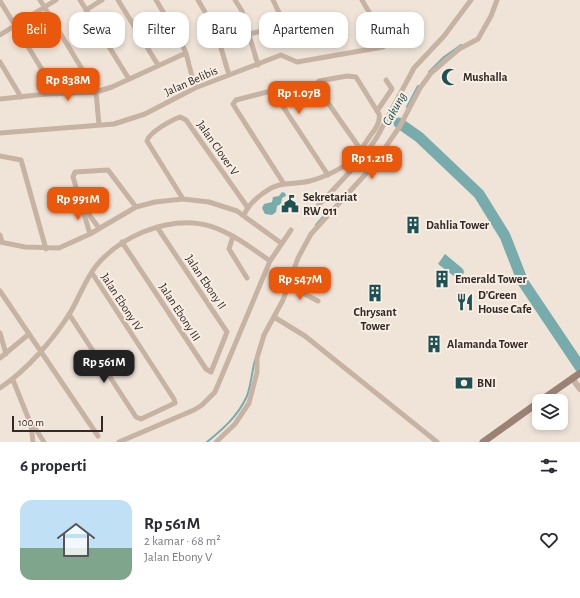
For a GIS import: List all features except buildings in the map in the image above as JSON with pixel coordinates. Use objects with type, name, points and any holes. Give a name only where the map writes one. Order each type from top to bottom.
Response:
[{"type":"main road","points":[[550,394],[576,376]]},
{"type":"main road","points":[[482,442],[532,407]]},
{"type":"street","points":[[40,0],[96,92],[99,126]]},
{"type":"street","points":[[37,12],[56,0]]},
{"type":"street","points":[[80,0],[129,78]]},
{"type":"street","points":[[86,10],[102,0]]},
{"type":"street","points":[[118,0],[158,65]]},
{"type":"street","points":[[156,0],[186,53],[195,88]]},
{"type":"street","points":[[198,0],[216,31],[229,74]]},
{"type":"street","points":[[236,0],[241,12]]},
{"type":"street","points":[[251,34],[283,26],[282,19],[273,0]]},
{"type":"street","name":"Jalan Belibis","points":[[0,133],[114,124],[145,114],[195,88],[281,55],[297,62],[383,47],[387,43],[362,0]]},
{"type":"street","points":[[315,209],[363,158],[377,137],[414,68],[444,36],[471,0]]},
{"type":"street","points":[[216,442],[235,424],[250,403],[256,378],[259,353],[264,335],[289,286],[298,258],[311,234],[372,167],[401,124],[420,88],[432,72],[459,49],[478,39],[491,16],[497,0]]},
{"type":"street","points":[[0,1],[2,9],[12,21]]},
{"type":"street","points":[[0,34],[12,27]]},
{"type":"street","points":[[251,41],[258,65]]},
{"type":"street","points":[[29,48],[57,94]]},
{"type":"street","points":[[0,99],[22,96],[96,92],[186,53]]},
{"type":"street","points":[[0,62],[22,96]]},
{"type":"street","points":[[244,215],[248,208],[261,196],[284,184],[309,181],[328,175],[345,166],[361,150],[378,123],[380,117],[356,77],[352,76],[319,81],[318,86],[361,150]]},
{"type":"street","points":[[377,111],[392,89],[386,80]]},
{"type":"street","points":[[284,184],[233,104],[236,100],[267,92],[274,93],[328,175]]},
{"type":"street","name":"Jalan Clover V","points":[[184,199],[147,141],[149,136],[164,125],[180,117],[186,120],[248,208]]},
{"type":"street","points":[[0,156],[21,160],[46,249]]},
{"type":"street","points":[[90,234],[74,173],[78,171],[105,169],[112,172],[136,207]]},
{"type":"street","points":[[0,235],[1,242],[24,247],[46,249],[59,248],[90,234],[136,207],[155,202],[184,199],[217,204],[244,215],[281,243]]},
{"type":"street","points":[[82,204],[99,228]]},
{"type":"street","points":[[0,388],[13,380],[40,351],[70,314],[92,273],[109,252],[122,242],[173,222],[194,222],[217,228],[233,236],[270,261]]},
{"type":"street","name":"Jalan Ebony II","points":[[157,227],[226,330],[220,352]]},
{"type":"street","points":[[119,442],[194,410],[211,396],[218,387],[270,261],[291,230]]},
{"type":"street","points":[[233,236],[229,249],[247,278]]},
{"type":"street","name":"Jalan Ebony III","points":[[122,242],[208,372],[212,370],[220,352]]},
{"type":"street","name":"Jalan Ebony IV","points":[[70,314],[136,417],[142,419],[173,405],[174,399],[92,273]]},
{"type":"street","points":[[289,286],[318,301]]},
{"type":"street","points":[[0,292],[98,436]]},
{"type":"street","points":[[274,317],[305,336],[437,442]]},
{"type":"street","points":[[0,332],[6,354]]},
{"type":"street","points":[[0,358],[29,334]]},
{"type":"street","points":[[576,376],[580,389]]},
{"type":"street","points":[[13,380],[31,425],[33,442]]},
{"type":"street","points":[[31,425],[44,442]]},
{"type":"water","points":[[282,192],[285,193],[286,196],[282,198],[281,204],[277,206],[276,212],[272,215],[265,214],[262,208],[264,204],[272,202],[273,197],[279,196]]},
{"type":"water","points":[[445,254],[463,269],[464,272],[462,277],[455,277],[438,264]]},
{"type":"waterway","name":"Cakung","points":[[429,72],[444,57],[461,45]]},
{"type":"waterway","name":"Cakung","points":[[407,107],[418,86]]},
{"type":"waterway","points":[[399,123],[419,137],[479,194],[505,236],[523,282],[580,367]]},
{"type":"waterway","name":"Cakung","points":[[316,225],[330,209]]},
{"type":"waterway","name":"Cakung","points":[[207,442],[230,422],[239,410],[247,396],[255,360]]},
{"type":"place","name":"Mushalla","points":[[450,77]]},
{"type":"place","name":"Sekretariat RW 011","points":[[290,204]]},
{"type":"place","name":"Dahlia Tower","points":[[413,225]]},
{"type":"place","name":"Emerald Tower","points":[[442,279]]},
{"type":"place","name":"Chrysant Tower","points":[[375,293]]},
{"type":"place","name":"D'Green House Cafe","points":[[465,302]]},
{"type":"place","name":"Alamanda Tower","points":[[434,344]]},
{"type":"place","name":"BNI","points":[[464,383]]}]
